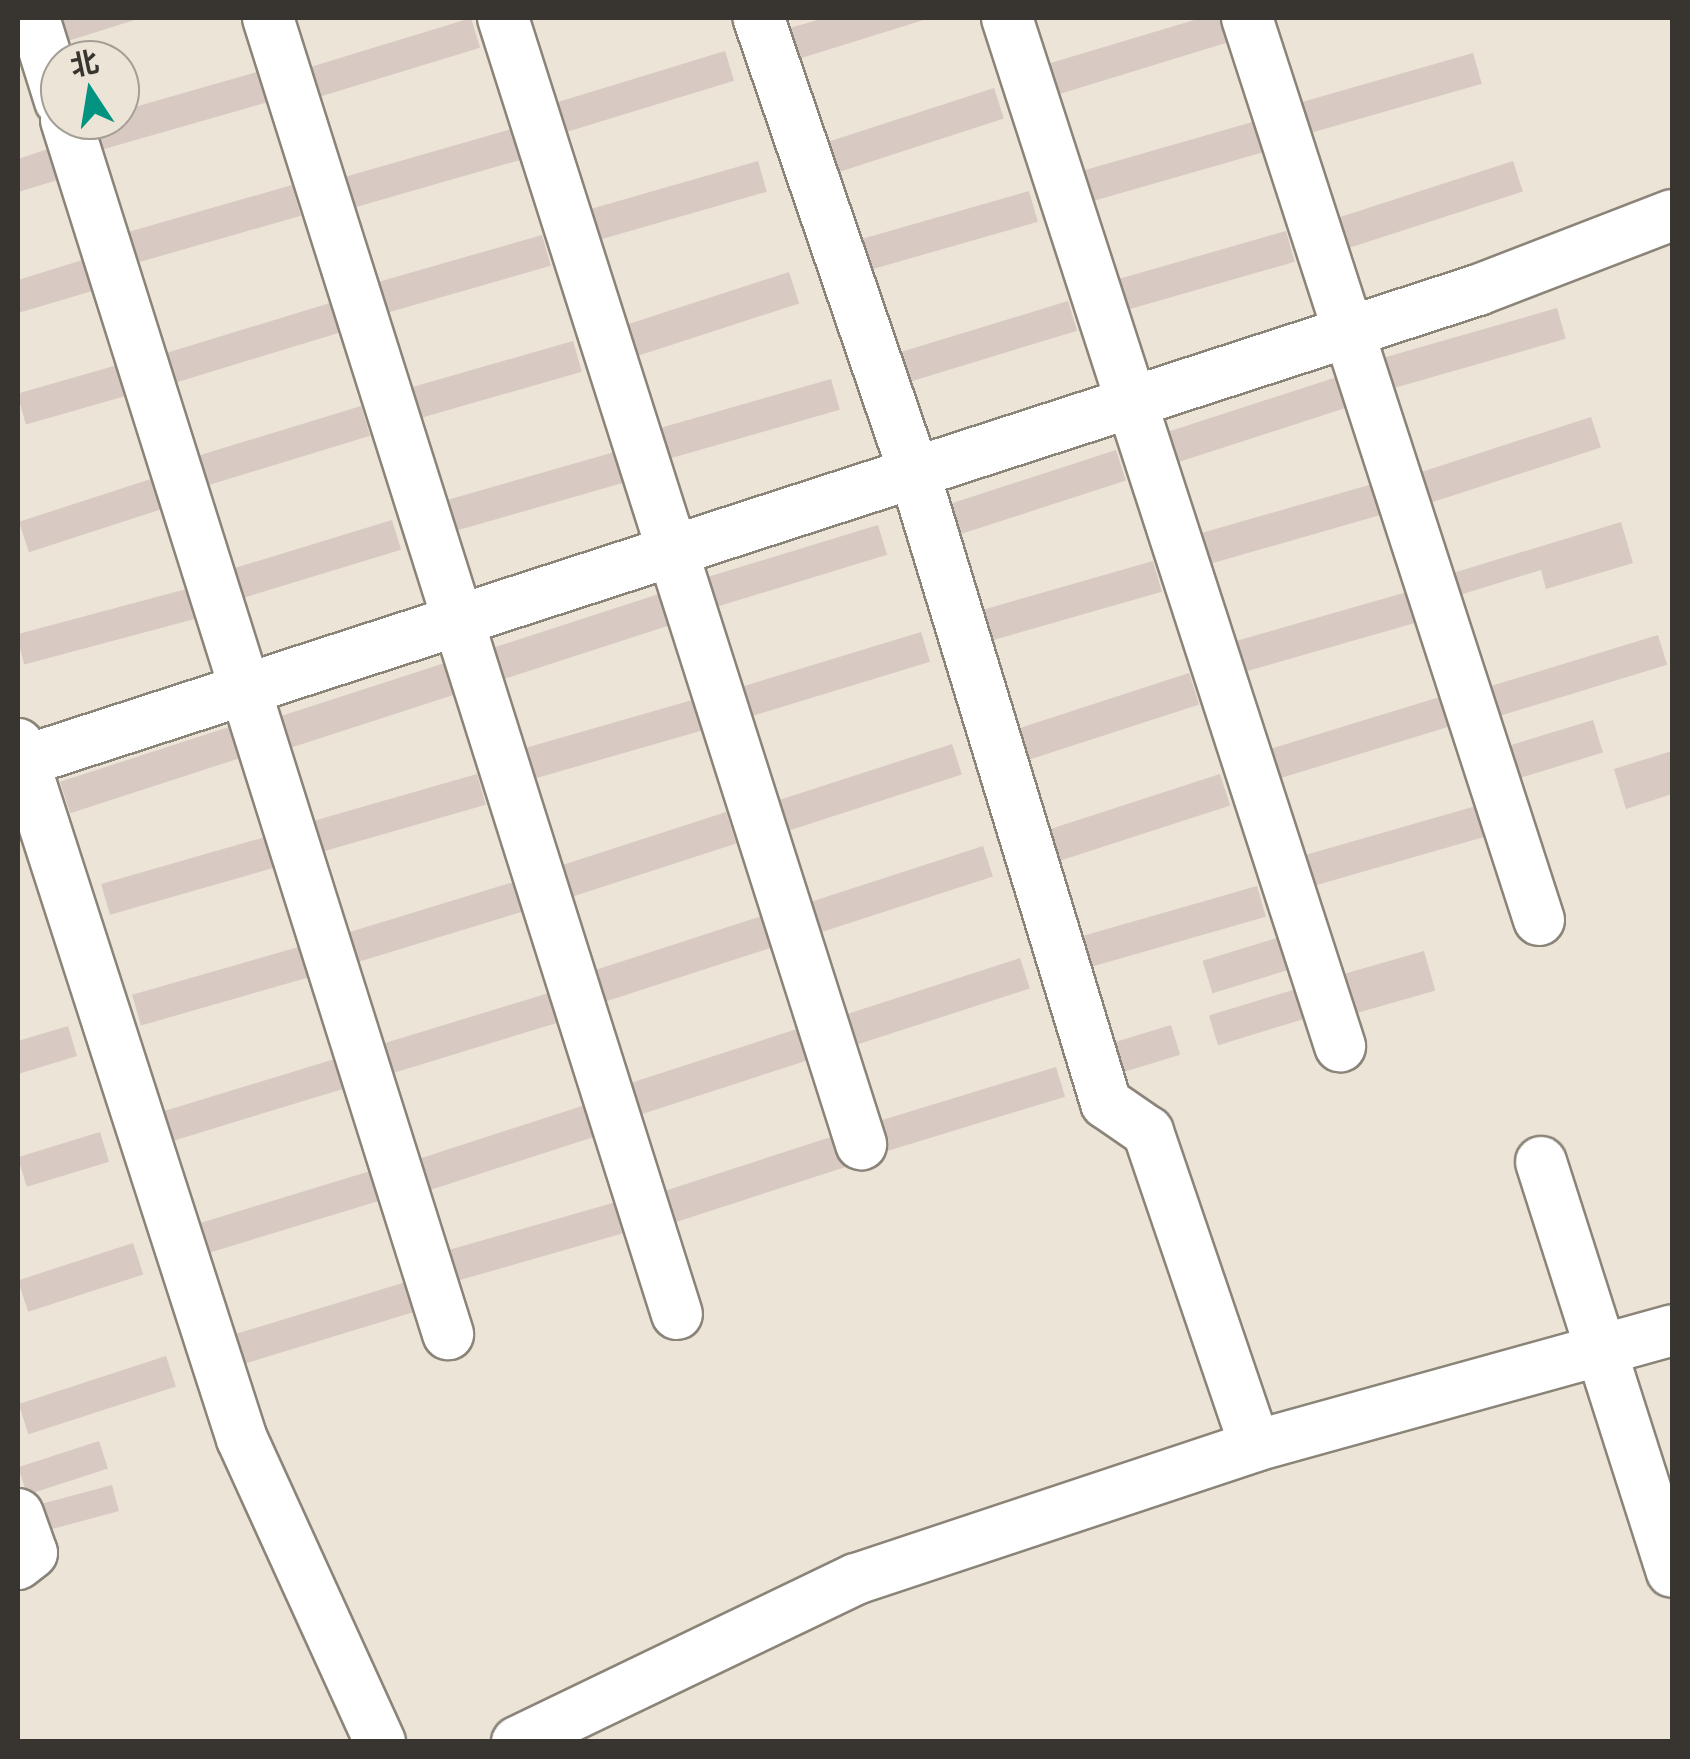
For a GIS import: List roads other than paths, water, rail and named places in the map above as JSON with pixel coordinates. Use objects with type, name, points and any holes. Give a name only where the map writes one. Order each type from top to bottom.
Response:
[{"type":"street","points":[[268,18],[454,622],[677,1314]]},
{"type":"street","points":[[503,18],[861,1144]]},
{"type":"street","points":[[759,18],[914,472],[1106,1104],[1148,1132],[1255,1446]]},
{"type":"street","points":[[1006,18],[1340,1046]]},
{"type":"street","points":[[1248,18],[1539,920]]},
{"type":"street","points":[[72,140],[448,1334]]},
{"type":"street","points":[[380,1742],[242,1439],[20,756],[248,689],[1348,332],[1672,216]]},
{"type":"street","points":[[1541,1162],[1672,1572]]},
{"type":"street","points":[[517,1742],[856,1578],[1255,1446],[1672,1330]]},
{"type":"street","points":[[18,1514],[32,1553],[18,1564]]}]
